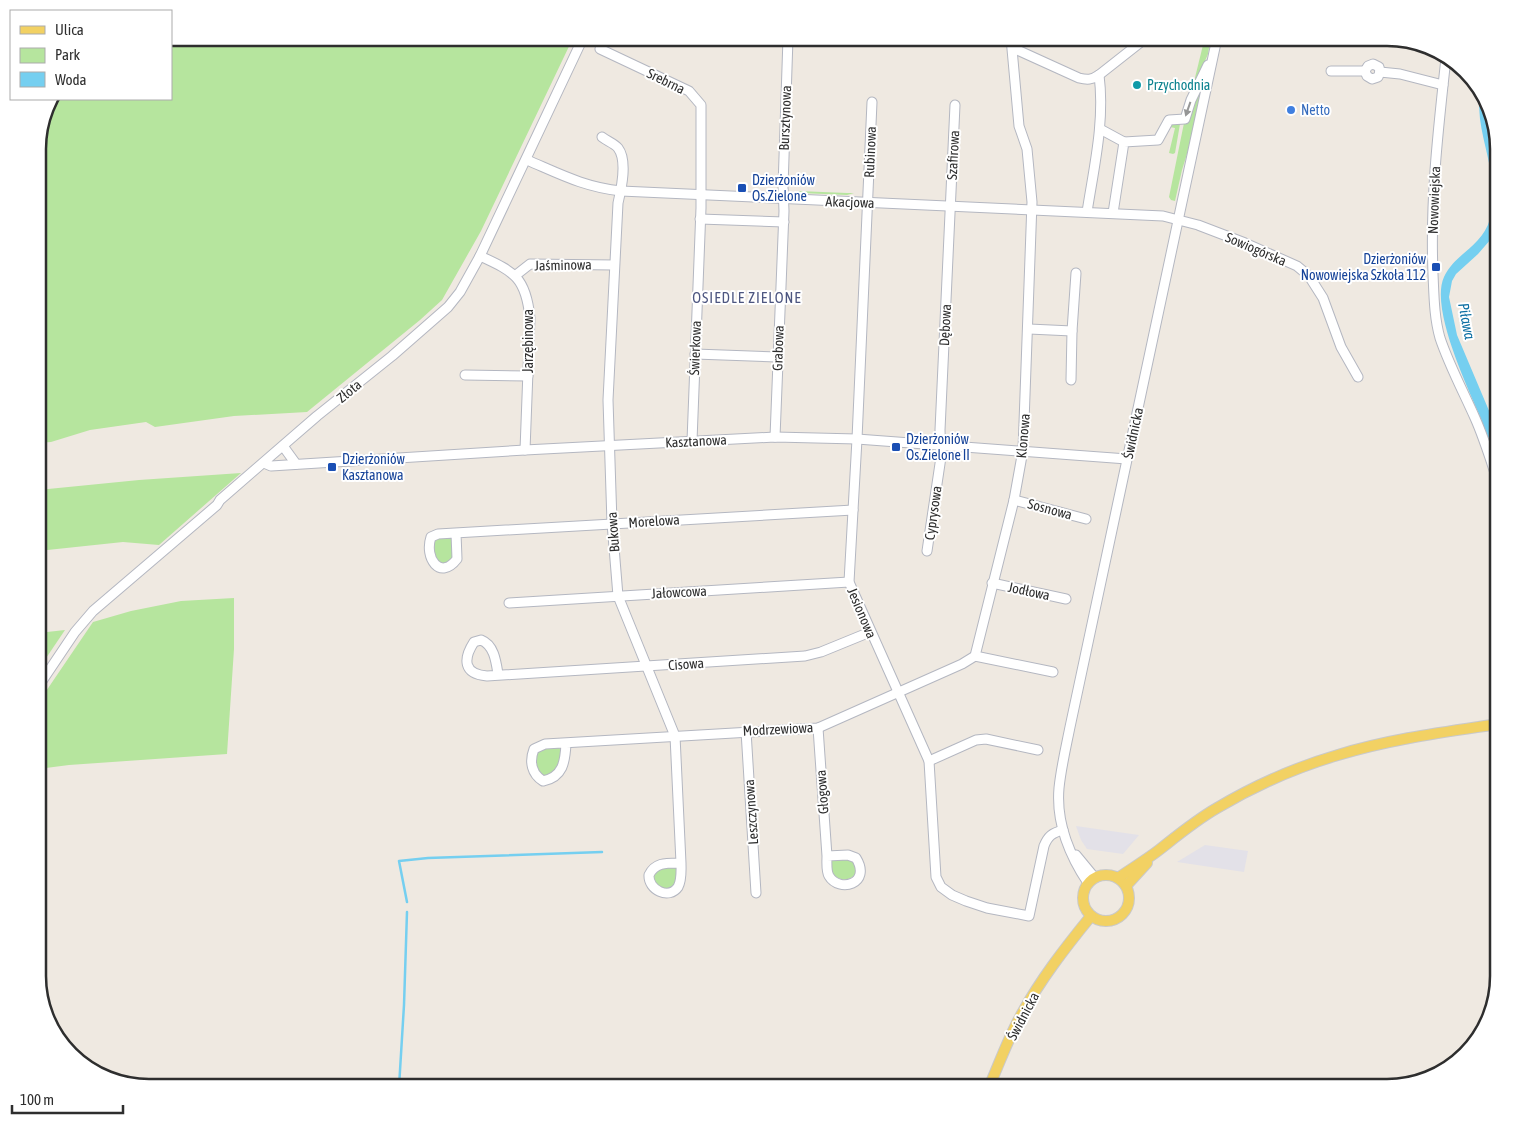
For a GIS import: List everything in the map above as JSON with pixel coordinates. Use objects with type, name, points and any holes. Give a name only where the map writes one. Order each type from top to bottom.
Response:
[{"type":"main road","points":[[1118,878],[1216,808],[1303,767],[1338,755],[1374,746],[1490,725]]},
{"type":"main road","points":[[1126,886],[1158,851]]},
{"type":"main road","points":[[1103,875],[1111,875],[1118,878],[1126,886],[1129,900],[1127,907],[1120,917],[1105,921],[1089,913],[1083,899],[1085,888],[1092,880],[1103,875]]},
{"type":"main road","name":"Świdnicka","points":[[994,1079],[1020,1018],[1069,937],[1089,913]]},
{"type":"street","name":"Złota","points":[[46,675],[74,632],[94,611],[283,446],[448,307],[460,292],[480,256],[580,46]]},
{"type":"street","name":"Bursztynowa","points":[[784,198],[788,46]]},
{"type":"street","points":[[1013,48],[1079,78],[1088,80],[1094,79],[1136,46]]},
{"type":"street","name":"Świdnicka","points":[[1092,880],[1068,844],[1062,830],[1059,809],[1060,780],[1216,46]]},
{"type":"street","name":"Klonowa","points":[[975,656],[1014,500],[1023,450],[1032,210],[1027,149],[1019,126],[1013,48]]},
{"type":"street","name":"Srebrna","points":[[600,49],[689,91],[701,105],[700,195]]},
{"type":"street","points":[[1100,129],[1124,142],[1158,140],[1170,120],[1184,118],[1214,54]]},
{"type":"street","points":[[1331,71],[1365,71],[1368,66],[1373,64],[1379,67],[1380,72],[1400,74],[1443,86]]},
{"type":"street","name":"Nowowiejska","points":[[1445,65],[1436,142],[1432,198],[1435,314],[1440,338],[1466,401],[1475,417],[1490,459]]},
{"type":"street","points":[[1087,212],[1100,129],[1101,89],[1099,75]]},
{"type":"street","name":"Rubinowa","points":[[868,202],[872,102]]},
{"type":"street","name":"Szafirowa","points":[[951,206],[955,105]]},
{"type":"street","name":"Bukowa","points":[[602,137],[618,147],[621,154],[623,183],[618,203],[608,400],[608,445],[618,596],[675,736],[681,863]]},
{"type":"street","points":[[1113,213],[1124,142]]},
{"type":"street","name":"Akacjowa","points":[[527,160],[576,182],[602,189],[621,191],[1113,213],[1163,216],[1179,219]]},
{"type":"street","name":"Świerkowa","points":[[692,441],[700,195]]},
{"type":"street","name":"Grabowa","points":[[775,437],[784,198]]},
{"type":"street","name":"Jesionowa","points":[[868,202],[858,439],[852,510],[849,582],[929,762],[936,877],[941,886],[952,895],[966,901],[987,908],[1029,916],[1047,838],[1052,833],[1062,830]]},
{"type":"street","name":"Dębowa","points":[[941,445],[951,206]]},
{"type":"street","name":"Sowiogórska","points":[[1179,219],[1245,243],[1297,266],[1309,276],[1323,298],[1341,346],[1358,376]]},
{"type":"street","points":[[700,220],[784,222]]},
{"type":"street","points":[[480,256],[516,275]]},
{"type":"street","name":"Jaśminowa","points":[[516,275],[530,264],[614,265]]},
{"type":"street","points":[[1071,380],[1076,273]]},
{"type":"street","name":"Jarzębinowa","points":[[516,275],[525,292],[528,305],[525,450]]},
{"type":"street","points":[[1029,329],[1072,331]]},
{"type":"street","points":[[695,354],[777,357]]},
{"type":"street","points":[[465,375],[528,376]]},
{"type":"street","name":"Kasztanowa","points":[[264,463],[271,466],[608,445],[775,437],[858,439],[1128,459]]},
{"type":"street","name":"Cyprysowa","points":[[927,551],[941,445]]},
{"type":"street","points":[[283,446],[296,464]]},
{"type":"street","name":"Sosnowa","points":[[1014,500],[1086,519]]},
{"type":"street","name":"Morelowa","points":[[456,533],[852,510]]},
{"type":"street","name":"Jałowcowa","points":[[509,603],[849,582]]},
{"type":"street","name":"Jodłowa","points":[[992,584],[1066,599]]},
{"type":"street","name":"Cisowa","points":[[498,674],[805,656],[821,652],[870,632]]},
{"type":"street","points":[[975,656],[1053,672]]},
{"type":"street","name":"Modrzewiowa","points":[[566,744],[565,758],[559,773],[549,780],[543,781],[538,778],[533,771],[531,756],[534,749],[544,744],[818,728],[962,664],[975,656]]},
{"type":"street","name":"Głogowa","points":[[818,728],[827,856]]},
{"type":"street","name":"Leszczynowa","points":[[746,731],[756,893]]},
{"type":"street","points":[[929,762],[976,740],[986,739],[1038,750]]},
{"type":"shaded area","points":[[1076,826],[1139,835],[1123,854],[1087,849],[1081,840]]},
{"type":"shaded area","points":[[1205,845],[1248,851],[1244,872],[1177,862]]},
{"type":"green space","points":[[172,46],[569,46],[481,231],[442,300],[307,412],[234,416],[155,427],[146,422],[90,430],[46,442],[46,143],[50,123],[59,100],[172,100]]},
{"type":"green space","points":[[1203,46],[1209,46],[1208,54],[1191,94]]},
{"type":"green space","points":[[1204,79],[1192,138],[1175,201],[1171,200],[1169,197],[1184,123],[1190,116]]},
{"type":"green space","points":[[1172,124],[1180,124],[1175,153],[1173,154],[1169,153],[1175,128],[1170,127]]},
{"type":"green space","points":[[798,191],[854,193],[847,195],[801,193]]},
{"type":"green space","points":[[241,473],[159,545],[123,542],[46,550],[46,489]]},
{"type":"green space","points":[[437,537],[451,537],[453,539],[456,554],[448,564],[439,563],[435,557],[433,547]]},
{"type":"green space","points":[[234,598],[234,649],[227,754],[46,768],[46,691],[93,622],[131,611],[181,601]]},
{"type":"green space","points":[[65,630],[46,658],[46,632]]},
{"type":"green space","points":[[559,747],[562,758],[560,767],[547,777],[543,776],[536,768],[535,756],[540,749]]},
{"type":"green space","points":[[846,857],[854,860],[857,874],[847,879],[841,879],[832,873],[830,861]]},
{"type":"green space","points":[[674,866],[679,872],[675,886],[668,889],[656,887],[653,877],[657,871]]},
{"type":"water","points":[[1479,104],[1488,129],[1490,169],[1482,131]]},
{"type":"water","points":[[1490,219],[1490,240],[1456,274],[1452,281],[1449,297],[1457,335],[1490,413],[1490,443],[1451,346],[1445,326],[1441,290],[1444,277],[1449,269],[1486,229]]},
{"type":"waterway","points":[[407,902],[399,861],[428,858],[602,852]]},
{"type":"waterway","points":[[399,1079],[407,912]]},
{"type":"place","name":"Przychodnia","points":[[1137,85]]},
{"type":"place","name":"Netto","points":[[1291,110]]},
{"type":"place","name":"Dzierżoniów Os.Zielone","points":[[742,188]]},
{"type":"place","name":"Dzierżoniów Nowowiejska Szkoła 112","points":[[1436,267]]},
{"type":"place","name":"Dzierżoniów Os.Zielone II","points":[[896,447]]},
{"type":"place","name":"Dzierżoniów Kasztanowa","points":[[332,467]]},
{"type":"district","name":"OSIEDLE ZIELONE","points":[[747,297]]},
{"type":"water label","name":"Piława","points":[[1467,321]]}]
